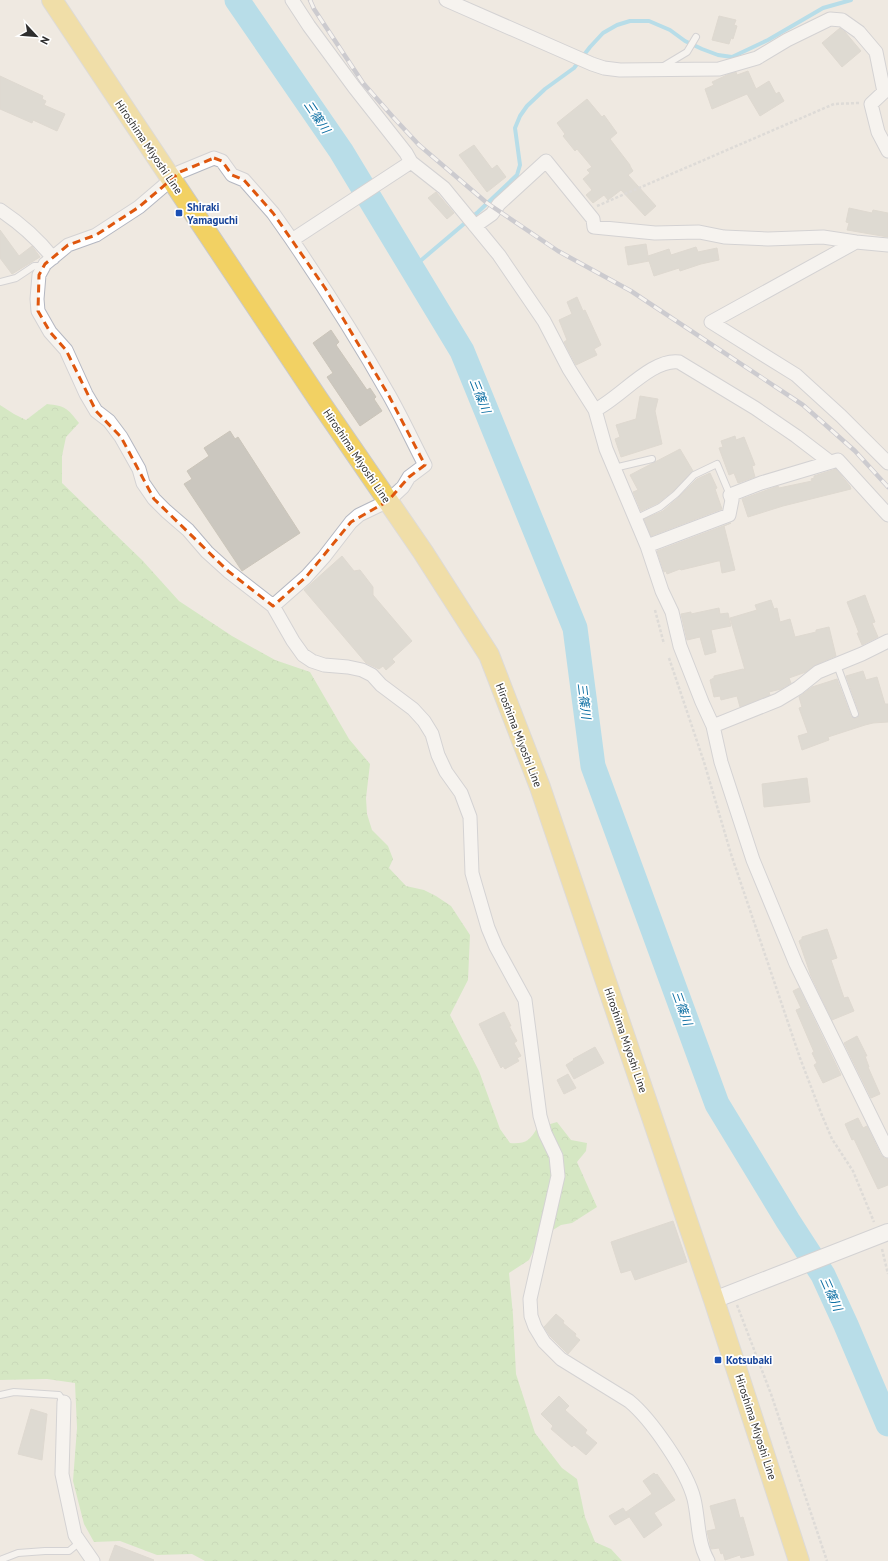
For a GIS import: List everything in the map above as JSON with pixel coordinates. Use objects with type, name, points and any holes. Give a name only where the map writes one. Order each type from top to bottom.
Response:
[{"type":"main road","name":"Hiroshima Miyoshi Line","points":[[52,0],[423,552],[488,655],[540,787],[728,1296],[799,1561]]},
{"type":"street","points":[[292,0],[309,26],[354,87],[406,153],[408,164],[444,188],[499,255],[544,321],[569,369],[595,410],[601,434],[647,546],[662,591],[672,612],[680,646],[713,726],[721,762],[753,860],[796,964],[888,1151]]},
{"type":"street","points":[[446,0],[604,68],[658,70],[719,69],[742,64],[757,58],[787,40],[830,19],[842,20],[859,32],[876,52],[886,90],[871,104],[878,132],[888,151]]},
{"type":"street","points":[[273,606],[306,577],[324,557],[351,522],[359,515],[388,502],[403,487],[409,477],[425,465],[389,396],[295,238],[244,180],[232,175],[222,161],[214,158],[189,167],[171,178],[139,207],[96,234],[68,245],[48,262],[39,275],[37,300],[38,311],[50,332],[66,350],[86,394],[96,410],[109,421],[121,437],[139,469],[143,483],[154,499],[188,530],[207,552],[228,571],[273,606],[303,655],[312,661],[324,665],[348,667],[362,670],[372,675],[381,685],[413,709],[424,721],[432,734],[438,755],[446,772],[461,793],[470,817],[472,873],[488,928],[502,961],[525,1000],[540,1116],[545,1133],[556,1156],[558,1165],[556,1186],[530,1299],[531,1316],[535,1327],[544,1342],[561,1359],[637,1408],[661,1437],[688,1482],[694,1499],[702,1548],[708,1561]]},
{"type":"street","points":[[475,226],[492,214],[499,204],[522,185],[546,161],[593,219],[594,227],[655,233],[699,232],[724,237],[768,239],[823,237],[888,245]]},
{"type":"street","points":[[295,238],[408,164]]},
{"type":"street","points":[[0,210],[18,221],[32,235],[48,262]]},
{"type":"street","points":[[856,242],[710,322],[796,375],[841,416],[888,463]]},
{"type":"street","points":[[595,410],[610,401],[644,374],[672,361],[679,362],[760,412],[796,436],[830,462]]},
{"type":"street","points":[[647,546],[728,516],[732,500],[730,494],[838,460],[888,515]]},
{"type":"street","points":[[713,726],[778,700],[798,688],[818,672],[837,665],[888,641]]},
{"type":"street","points":[[728,1296],[883,1234]]},
{"type":"street","points":[[64,1402],[62,1474],[75,1535],[93,1561]]},
{"type":"lane","points":[[658,70],[681,57],[690,49],[695,39]]},
{"type":"lane","points":[[0,282],[16,278],[34,266],[48,262]]},
{"type":"lane","points":[[614,468],[652,459]]},
{"type":"lane","points":[[635,519],[660,507],[676,494],[694,475],[717,464],[730,494]]},
{"type":"lane","points":[[837,665],[855,714]]},
{"type":"lane","points":[[0,1395],[14,1392],[59,1395],[64,1402]]},
{"type":"lane","points":[[0,1560],[18,1553],[45,1550],[69,1551],[80,1542]]},
{"type":"path","points":[[586,211],[834,104],[871,104]]},
{"type":"path","points":[[654,605],[666,649]]},
{"type":"path","points":[[668,655],[704,762],[731,854],[800,1058],[829,1132],[852,1171],[883,1234],[888,1274]]},
{"type":"path","points":[[728,1296],[763,1374],[827,1561]]},
{"type":"highlighted area","points":[[214,158],[222,161],[232,175],[244,180],[273,213],[325,288],[389,396],[425,465],[409,477],[388,501],[351,522],[306,577],[273,606],[228,571],[154,499],[121,437],[96,411],[66,350],[50,332],[38,311],[39,275],[45,264],[68,245],[96,235],[139,207],[180,172]]},
{"type":"green space","points":[[47,404],[66,409],[79,423],[66,437],[62,456],[62,483],[142,560],[179,601],[232,636],[275,660],[310,672],[349,739],[370,764],[366,798],[367,814],[372,830],[388,846],[393,859],[389,868],[406,886],[424,890],[451,906],[470,935],[468,980],[450,1015],[479,1071],[500,1129],[510,1143],[520,1143],[526,1141],[532,1136],[537,1128],[557,1122],[571,1140],[587,1143],[586,1151],[577,1162],[597,1207],[572,1223],[561,1225],[540,1238],[529,1260],[509,1273],[516,1374],[535,1433],[562,1468],[577,1479],[585,1517],[595,1542],[611,1549],[622,1561],[205,1561],[192,1554],[157,1555],[120,1541],[94,1542],[84,1524],[73,1481],[77,1428],[75,1383],[47,1379],[0,1380],[0,405],[26,420]]},
{"type":"building","points":[[719,16],[736,20],[734,25],[737,26],[733,39],[731,38],[729,44],[712,40]]},
{"type":"building","points":[[840,28],[861,51],[842,67],[822,43]]},
{"type":"building","points":[[748,71],[756,89],[769,81],[776,94],[779,92],[784,101],[760,116],[747,94],[712,109],[705,89],[714,85],[712,82],[729,74],[736,72],[737,75]]},
{"type":"building","points":[[0,76],[43,96],[42,99],[46,101],[44,105],[65,114],[57,131],[33,120],[32,123],[0,109]]},
{"type":"building","points":[[587,99],[602,117],[604,115],[617,133],[610,139],[633,171],[628,175],[656,206],[645,216],[621,190],[608,200],[604,195],[593,203],[586,195],[592,190],[583,179],[590,173],[587,170],[592,167],[577,149],[575,151],[563,136],[565,134],[557,123]]},
{"type":"building","points":[[474,145],[492,169],[497,165],[506,177],[487,192],[459,155]]},
{"type":"building","points":[[436,192],[454,213],[447,219],[428,198]]},
{"type":"building","points":[[849,208],[872,213],[873,210],[888,213],[888,237],[847,230],[849,223],[846,222]]},
{"type":"building","points":[[0,230],[19,256],[32,246],[40,257],[12,274],[0,258]]},
{"type":"building","points":[[646,244],[648,256],[669,249],[671,255],[696,247],[698,252],[717,248],[719,260],[680,271],[679,268],[654,276],[649,261],[628,265],[625,247]]},
{"type":"building","points":[[577,297],[583,311],[585,310],[601,345],[594,349],[597,355],[576,365],[564,342],[567,340],[559,320],[572,314],[567,302]]},
{"type":"building","points":[[331,330],[339,342],[336,345],[367,390],[370,388],[376,397],[374,399],[382,411],[360,426],[327,377],[333,373],[313,343]]},
{"type":"building","points":[[640,396],[658,399],[655,411],[662,444],[621,457],[615,439],[620,437],[616,425],[636,419]]},
{"type":"building","points":[[230,431],[235,439],[238,437],[300,533],[242,571],[184,484],[192,479],[187,471],[209,456],[204,448]]},
{"type":"building","points":[[735,436],[736,440],[744,437],[755,465],[752,466],[755,477],[738,483],[734,473],[729,475],[719,448],[723,447],[721,441]]},
{"type":"building","points":[[680,449],[693,471],[673,491],[658,503],[641,511],[633,492],[638,490],[630,475]]},
{"type":"building","points":[[836,469],[851,489],[783,506],[748,517],[742,499],[778,486],[779,488],[812,481],[811,479],[814,478],[814,476]]},
{"type":"building","points":[[710,473],[717,488],[715,489],[722,509],[651,536],[644,519],[663,511],[697,479]]},
{"type":"building","points":[[731,523],[724,526],[735,570],[722,573],[720,561],[718,561],[680,569],[667,574],[666,571],[664,572],[657,551]]},
{"type":"building","points":[[342,556],[354,571],[360,570],[373,587],[373,595],[412,641],[392,659],[395,662],[386,670],[383,666],[379,669],[366,663],[304,590]]},
{"type":"building","points":[[865,595],[875,622],[872,623],[878,637],[862,645],[847,602]]},
{"type":"building","points":[[771,600],[774,609],[777,608],[780,622],[790,619],[795,637],[829,627],[836,656],[815,665],[806,672],[789,678],[791,683],[781,689],[769,692],[770,695],[740,707],[737,696],[721,700],[720,696],[714,697],[710,680],[714,678],[714,676],[743,669],[745,670],[730,618],[757,610],[755,605]]},
{"type":"building","points":[[719,608],[720,614],[728,613],[731,626],[711,630],[716,652],[705,655],[700,637],[687,640],[681,614],[691,612],[691,614]]},
{"type":"building","points":[[863,671],[866,680],[877,677],[885,704],[888,704],[888,722],[865,725],[828,737],[829,740],[802,750],[798,736],[808,733],[799,708],[802,707],[799,697],[812,687],[837,679],[851,716],[857,718],[859,712],[846,676]]},
{"type":"building","points":[[807,778],[810,802],[764,807],[762,784]]},
{"type":"building","points":[[827,929],[837,958],[831,960],[844,998],[848,997],[854,1011],[832,1020],[811,976],[799,941],[802,937]]},
{"type":"building","points":[[799,988],[841,1075],[823,1083],[814,1065],[817,1063],[812,1053],[814,1052],[796,1010],[801,1008],[793,991]]},
{"type":"building","points":[[504,1012],[517,1041],[514,1043],[521,1056],[517,1058],[519,1061],[505,1069],[503,1066],[501,1068],[479,1024]]},
{"type":"building","points":[[857,1036],[867,1056],[865,1056],[868,1067],[880,1094],[871,1098],[844,1043]]},
{"type":"building","points":[[595,1047],[604,1063],[574,1079],[566,1065],[574,1060],[573,1059]]},
{"type":"building","points":[[568,1074],[576,1088],[564,1094],[557,1080]]},
{"type":"building","points":[[858,1118],[863,1128],[867,1126],[881,1155],[888,1159],[888,1185],[878,1189],[854,1139],[852,1140],[845,1124]]},
{"type":"building","points":[[673,1221],[687,1262],[635,1280],[631,1270],[621,1273],[611,1242]]},
{"type":"building","points":[[556,1314],[580,1340],[568,1354],[550,1336],[544,1327]]},
{"type":"building","points":[[559,1396],[569,1406],[565,1410],[587,1430],[585,1433],[597,1443],[586,1455],[574,1445],[572,1447],[551,1429],[553,1426],[541,1414]]},
{"type":"building","points":[[31,1409],[47,1414],[42,1460],[18,1454]]},
{"type":"building","points":[[654,1473],[656,1475],[657,1474],[675,1500],[654,1513],[662,1525],[644,1538],[626,1512],[652,1494],[643,1481]]},
{"type":"building","points":[[735,1499],[740,1518],[743,1517],[754,1555],[741,1558],[740,1555],[725,1560],[723,1553],[721,1554],[719,1548],[711,1549],[707,1531],[716,1529],[710,1506]]},
{"type":"building","points":[[623,1508],[629,1517],[615,1525],[609,1516]]},
{"type":"building","points":[[115,1545],[154,1560],[109,1561]]},
{"type":"waterway","name":"三篠川","points":[[237,0],[341,151],[462,351],[575,628],[593,766],[717,1104],[788,1221],[823,1275],[888,1424]]},
{"type":"waterway","points":[[412,268],[478,212],[517,175],[520,165],[515,128],[520,116],[527,106],[545,89],[574,68],[603,33],[617,25],[630,21],[649,21],[670,30],[685,41],[702,49],[718,55],[732,57],[768,40],[823,8],[851,0]]},
{"type":"railway","points":[[310,0],[314,9],[363,83],[419,145],[487,203],[558,251],[631,291],[803,405],[855,451],[888,487]]},
{"type":"place","name":"Shiraki Yamaguchi","points":[[179,213]]},
{"type":"place","name":"Kotsubaki","points":[[718,1360]]}]
